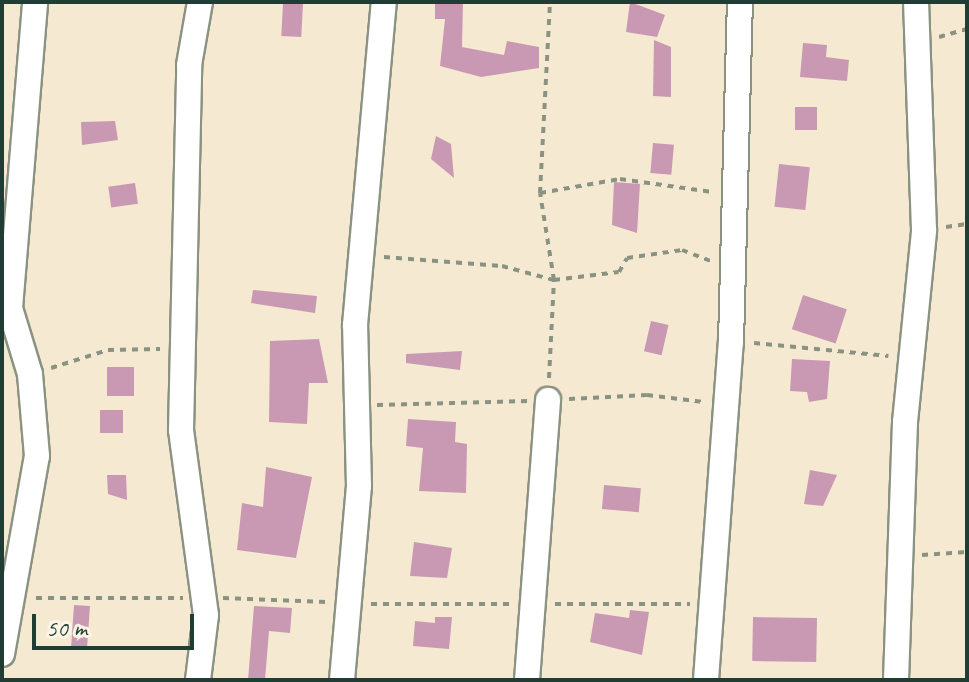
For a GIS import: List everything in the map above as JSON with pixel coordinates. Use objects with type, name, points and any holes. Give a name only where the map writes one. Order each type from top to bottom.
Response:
[{"type":"street","points":[[2,654],[37,456],[30,374],[10,308],[35,2]]},
{"type":"street","points":[[198,680],[207,637],[181,430],[186,349],[189,65],[200,2]]},
{"type":"street","points":[[342,680],[359,405],[362,255],[384,2]]},
{"type":"street","points":[[706,680],[731,342],[740,2]]},
{"type":"street","points":[[896,680],[905,556],[910,360],[924,230],[916,2]]},
{"type":"street","points":[[527,680],[548,400]]},
{"type":"path","points":[[548,400],[554,280],[540,193],[550,2]]},
{"type":"path","points":[[540,193],[620,179],[734,196]]},
{"type":"path","points":[[362,255],[502,266],[554,280],[619,272],[627,258],[682,250],[731,269]]},
{"type":"path","points":[[731,342],[829,345],[910,360]]},
{"type":"path","points":[[30,374],[108,350],[186,349]]},
{"type":"path","points":[[359,405],[647,395],[726,405]]},
{"type":"path","points":[[905,556],[967,552]]},
{"type":"building","points":[[435,2],[463,2],[462,47],[504,55],[507,41],[539,47],[539,68],[481,77],[440,66],[445,19],[435,19]]},
{"type":"building","points":[[630,2],[665,15],[657,37],[626,32]]},
{"type":"building","points":[[283,3],[303,4],[301,37],[281,36]]},
{"type":"building","points":[[654,40],[671,47],[671,97],[653,96]]},
{"type":"building","points":[[803,43],[827,45],[826,57],[849,60],[847,81],[800,77]]},
{"type":"building","points":[[795,107],[817,107],[817,130],[795,130]]},
{"type":"building","points":[[115,121],[118,140],[82,145],[81,122]]},
{"type":"building","points":[[436,136],[451,144],[454,178],[431,159]]},
{"type":"building","points":[[653,143],[674,145],[671,175],[650,173]]},
{"type":"building","points":[[779,164],[810,167],[805,210],[775,207]]},
{"type":"building","points":[[614,182],[640,184],[637,233],[612,225]]},
{"type":"building","points":[[135,183],[138,204],[111,208],[108,187]]},
{"type":"building","points":[[253,290],[317,296],[315,313],[251,303]]},
{"type":"building","points":[[803,295],[847,309],[836,343],[792,329]]},
{"type":"building","points":[[651,321],[669,325],[662,355],[644,351]]},
{"type":"building","points":[[319,339],[328,383],[309,383],[307,424],[269,422],[270,341]]},
{"type":"building","points":[[462,351],[460,370],[406,363],[406,354]]},
{"type":"building","points":[[792,359],[830,361],[827,399],[809,402],[807,392],[790,391]]},
{"type":"building","points":[[107,367],[134,367],[134,396],[107,396]]},
{"type":"building","points":[[100,410],[123,410],[123,433],[100,433]]},
{"type":"building","points":[[408,419],[456,422],[455,442],[467,444],[466,493],[419,491],[423,448],[406,446]]},
{"type":"building","points":[[266,467],[312,477],[296,558],[237,550],[242,503],[263,507]]},
{"type":"building","points":[[810,470],[837,475],[823,506],[804,504]]},
{"type":"building","points":[[107,475],[126,475],[127,500],[108,494]]},
{"type":"building","points":[[604,485],[641,488],[639,512],[602,509]]},
{"type":"building","points":[[414,542],[452,548],[447,578],[410,576]]},
{"type":"building","points":[[74,605],[90,606],[87,648],[71,647]]},
{"type":"building","points":[[254,606],[292,608],[290,633],[269,631],[265,680],[248,680]]},
{"type":"building","points":[[630,610],[649,612],[642,655],[590,642],[595,613],[629,618]]},
{"type":"building","points":[[435,617],[452,617],[449,649],[413,646],[415,621],[435,623]]},
{"type":"building","points":[[753,617],[817,618],[816,662],[752,661]]}]
